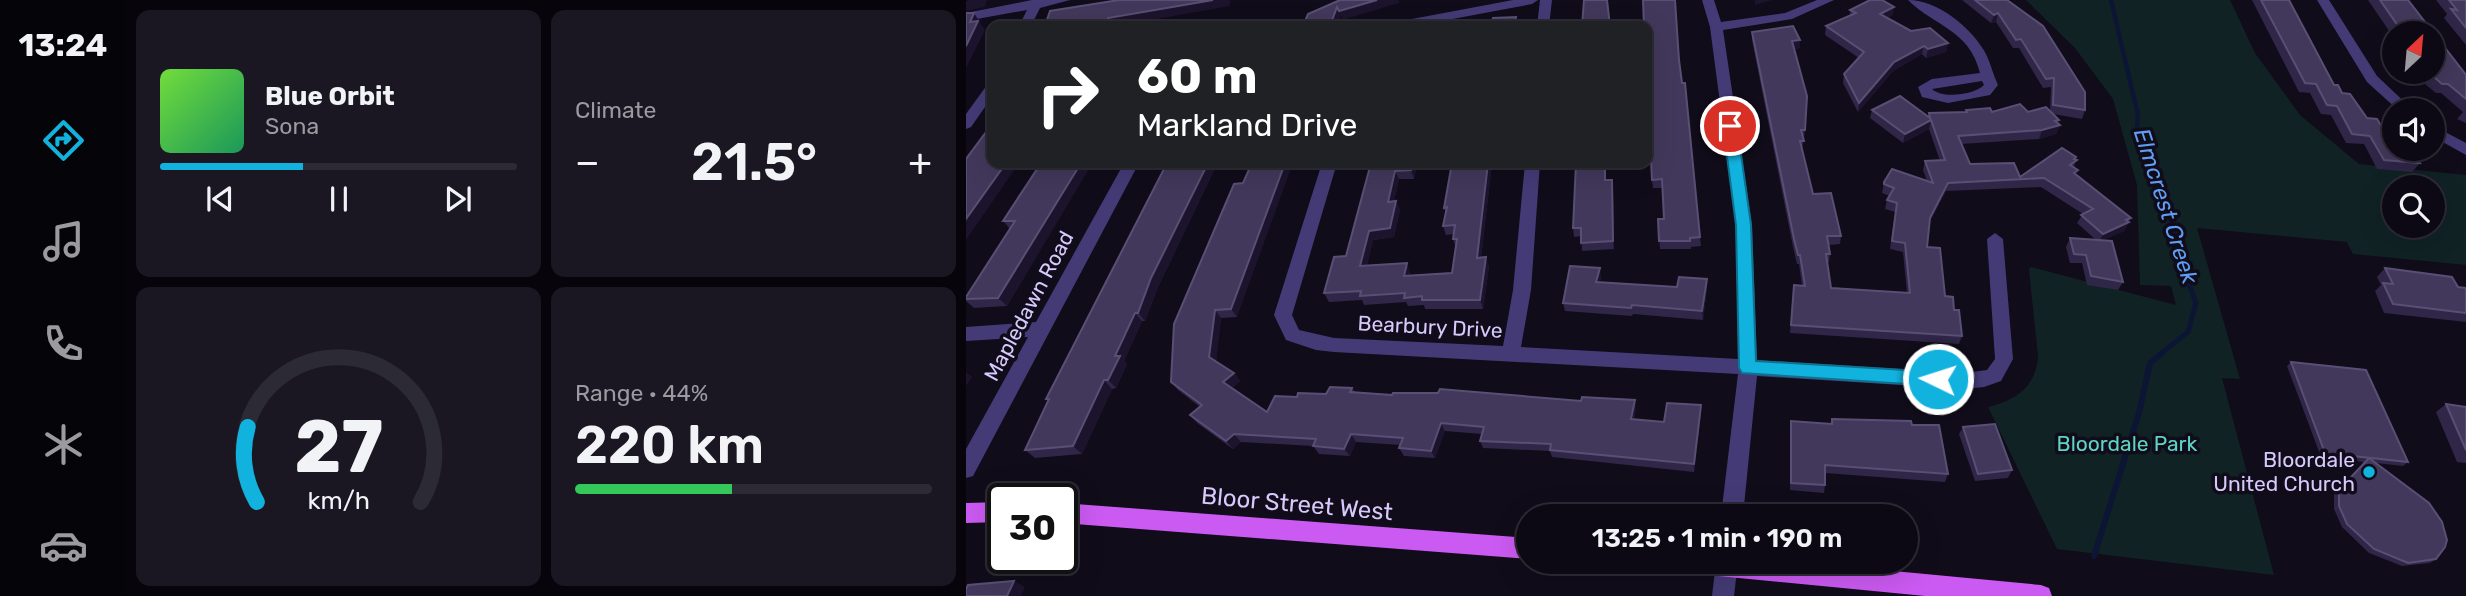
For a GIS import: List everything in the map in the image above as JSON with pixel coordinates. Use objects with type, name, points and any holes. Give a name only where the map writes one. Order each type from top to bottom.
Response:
[{"type":"main road","points":[[966,513],[987,512]]},
{"type":"main road","name":"Bloor Street West","points":[[1078,514],[1516,548]]},
{"type":"main road","points":[[1831,574],[2041,596]]},
{"type":"street","points":[[966,17],[1037,2],[1064,0]]},
{"type":"street","points":[[1422,21],[1532,0]]},
{"type":"street","points":[[1544,21],[1546,0]]},
{"type":"street","points":[[1708,0],[1716,27],[1744,225],[1748,368],[1733,504]]},
{"type":"street","points":[[1716,27],[1788,16],[1828,0]]},
{"type":"street","points":[[1914,0],[1943,16],[1964,35],[1984,63],[1986,76]]},
{"type":"street","points":[[2323,0],[2372,79],[2393,98]]},
{"type":"street","points":[[1028,21],[1037,2]]},
{"type":"street","points":[[966,124],[987,100]]},
{"type":"street","points":[[2445,138],[2466,150]]},
{"type":"street","name":"Mapledawn Road","points":[[966,469],[1128,168]]},
{"type":"street","name":"Bearbury Drive","points":[[1328,168],[1283,315],[1292,334],[1316,343],[1334,345],[1782,368],[1964,381],[1992,379],[2001,370],[2004,359],[1995,239]]},
{"type":"street","points":[[1511,354],[1522,290],[1532,168]]},
{"type":"street","points":[[966,334],[1043,329]]},
{"type":"street","points":[[1723,596],[1725,574]]},
{"type":"green space","name":"Bloordale Park","points":[[2026,0],[2230,0],[2255,53],[2300,115],[2359,164],[2466,175],[2466,265],[2353,254],[2347,242],[2197,228],[2240,379],[2222,378],[2274,575],[2057,549],[1988,407],[2007,401],[2022,391],[2033,377],[2036,368],[2038,357],[2029,269],[2031,267],[2176,305],[2171,286],[2140,285],[2137,185],[2113,99],[2075,48]]},
{"type":"building","points":[[1119,0],[1213,0],[1108,18],[1108,21],[1047,21],[1050,11]]},
{"type":"building","points":[[1340,0],[1377,0],[1339,11],[1337,7],[1332,21],[1305,21],[1308,14]]},
{"type":"building","points":[[1584,0],[1607,0],[1609,21],[1582,21]]},
{"type":"building","points":[[1643,0],[1675,0],[1679,60],[1682,83],[1685,83],[1700,237],[1690,238],[1690,241],[1659,241],[1658,219],[1664,219],[1662,179],[1652,180],[1652,21],[1644,21]]},
{"type":"building","points":[[1870,0],[1882,0],[1894,7],[1880,14],[1911,31],[1930,28],[1948,43],[1928,49],[1924,46],[1894,62],[1859,103],[1844,74],[1864,52],[1826,26],[1856,13],[1850,10]]},
{"type":"building","points":[[1975,0],[2007,0],[2043,26],[2085,92],[2085,110],[2053,105],[2054,78],[2046,79],[2021,39],[2016,40],[1998,13],[1994,15]]},
{"type":"building","points":[[2261,0],[2289,0],[2334,85],[2338,85],[2342,93],[2350,94],[2367,118],[2377,119],[2382,127],[2382,157],[2370,136],[2352,134],[2337,106],[2327,105],[2316,84],[2305,83]]},
{"type":"building","points":[[2380,0],[2408,0],[2424,21],[2395,21]]},
{"type":"building","points":[[2449,0],[2466,0],[2466,28],[2451,9],[2457,10]]},
{"type":"building","points":[[966,13],[974,13],[970,22],[978,21],[966,46]]},
{"type":"building","points":[[1516,17],[1515,21],[1492,21],[1493,18]]},
{"type":"building","points":[[1793,26],[1800,40],[1792,41],[1807,96],[1805,130],[1801,130],[1804,141],[1800,141],[1813,194],[1831,193],[1841,236],[1827,236],[1830,254],[1826,254],[1831,288],[1910,293],[1905,243],[1892,241],[1897,203],[1887,200],[1894,188],[1884,182],[1892,169],[1933,183],[1925,161],[1945,160],[1931,120],[1905,134],[1872,110],[1900,96],[1930,118],[1929,113],[1967,112],[1966,110],[1990,108],[1992,112],[2020,104],[2028,112],[2046,107],[2059,120],[2055,121],[2060,125],[2042,130],[1958,136],[1970,164],[2014,163],[2020,177],[2062,148],[2076,157],[2074,159],[2077,160],[2070,165],[2078,170],[2074,173],[2131,218],[2126,220],[2129,222],[2103,234],[2081,215],[2093,209],[2044,178],[1948,183],[1930,218],[1927,247],[1940,248],[1945,296],[1953,297],[1954,310],[1959,310],[1962,336],[1791,325],[1794,285],[1805,286],[1752,32]]},
{"type":"building","points":[[2445,48],[2466,75],[2466,99],[2445,84]]},
{"type":"building","points":[[987,131],[987,168],[1002,168],[966,219],[966,159]]},
{"type":"building","points":[[1038,168],[1078,168],[998,298],[966,299],[1015,221],[1003,221]]},
{"type":"building","points":[[1164,168],[1206,168],[1115,356],[1120,356],[1108,380],[1104,380],[1073,446],[1025,450],[1049,399],[1046,399]]},
{"type":"building","points":[[1250,168],[1283,168],[1231,309],[1215,310],[1209,357],[1234,373],[1223,382],[1267,412],[1275,396],[1326,394],[1330,387],[1352,388],[1350,392],[1392,395],[1438,393],[1440,389],[1581,401],[1582,397],[1635,400],[1631,419],[1664,422],[1667,403],[1701,405],[1694,464],[1550,450],[1551,444],[1480,441],[1484,427],[1441,423],[1431,451],[1399,448],[1403,438],[1351,434],[1344,449],[1313,446],[1316,439],[1234,434],[1226,441],[1190,415],[1202,405],[1171,382],[1174,324],[1234,184],[1243,183]]},
{"type":"building","points":[[1370,168],[1411,168],[1395,171],[1388,202],[1396,201],[1390,228],[1369,231],[1360,266],[1407,263],[1404,276],[1452,273],[1457,239],[1453,239],[1455,225],[1443,226],[1451,168],[1487,168],[1477,258],[1486,257],[1480,300],[1422,300],[1422,296],[1404,298],[1405,293],[1360,296],[1361,291],[1324,293],[1334,257],[1346,256]]},
{"type":"building","points":[[1576,168],[1605,168],[1605,180],[1612,180],[1613,241],[1581,243],[1581,228],[1573,228]]},
{"type":"building","points":[[2070,238],[2112,241],[2123,282],[2091,276],[2086,255],[2074,254]]},
{"type":"building","points":[[1570,266],[1600,268],[1596,282],[1677,287],[1679,277],[1707,279],[1702,311],[1563,303]]},
{"type":"building","points":[[2385,268],[2452,277],[2458,287],[2466,288],[2466,313],[2393,304],[2383,283],[2393,284]]},
{"type":"building","points":[[2291,362],[2366,370],[2408,462],[2325,453]]},
{"type":"building","points":[[2446,404],[2466,407],[2466,450]]},
{"type":"building","points":[[1832,419],[1911,421],[1912,425],[1939,425],[1948,474],[1825,465],[1825,485],[1791,483],[1791,421],[1832,424]]},
{"type":"building","points":[[1995,424],[2012,470],[1978,474],[1963,427]]},
{"type":"building","points":[[2369,458],[2429,503],[2442,522],[2447,540],[2436,559],[2408,563],[2374,549],[2347,524],[2339,506],[2339,490]]},
{"type":"building","points":[[1014,581],[1007,596],[966,596],[968,585]]},
{"type":"waterway","name":"Elmcrest Creek","points":[[2111,0],[2138,115],[2137,128],[2150,160]]},
{"type":"waterway","name":"Elmcrest Creek","points":[[2149,159],[2165,197],[2180,260],[2196,303],[2188,332],[2158,356]]},
{"type":"waterway","name":"Elmcrest Creek","points":[[2094,556],[2139,413],[2150,363],[2161,354]]},
{"type":"place","name":"Bloordale United Church","points":[[2369,472]]},
{"type":"route","points":[[1730,126],[1744,225],[1748,368],[1938,379]]}]
